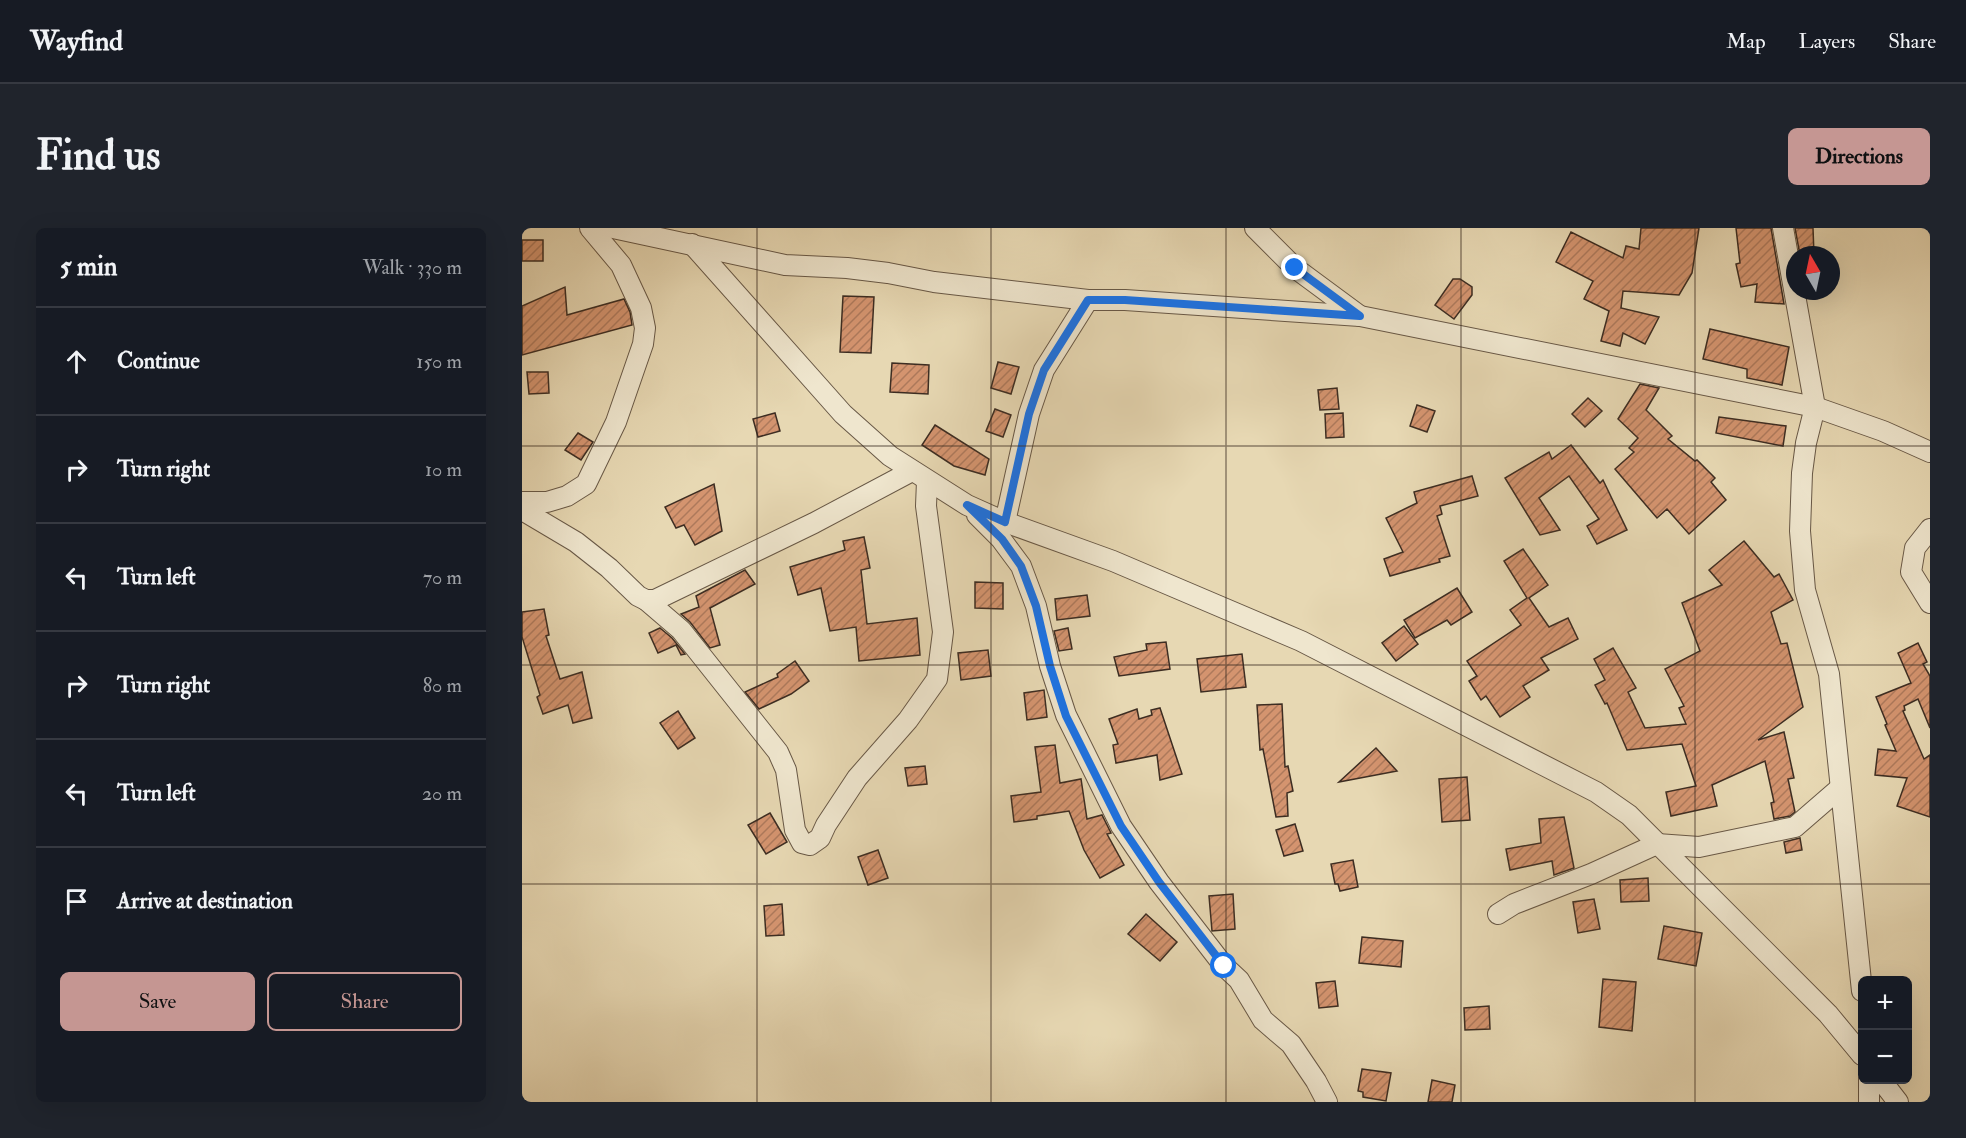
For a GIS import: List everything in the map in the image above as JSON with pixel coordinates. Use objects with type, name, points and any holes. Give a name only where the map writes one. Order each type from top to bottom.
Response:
[{"type":"street","points":[[522,502],[547,502],[567,496],[586,484],[616,422],[643,344],[645,328],[641,308],[621,265],[590,228]]},
{"type":"street","points":[[613,228],[785,265],[847,268],[934,282],[1088,300],[1125,300],[1360,316],[1815,407],[1883,431],[1930,452]]},
{"type":"street","points":[[1255,228],[1295,268],[1360,316]]},
{"type":"street","points":[[1783,228],[1815,407],[1806,443],[1802,474],[1800,531],[1804,590],[1829,674],[1861,976]]},
{"type":"street","points":[[692,244],[843,414],[890,456],[919,476],[967,505],[1005,522],[1113,561],[1301,641],[1596,792],[1629,815],[1828,1014],[1858,1050]]},
{"type":"street","points":[[1005,522],[1029,414],[1044,370],[1088,300]]},
{"type":"street","points":[[522,510],[576,542],[681,630],[778,752],[786,770],[795,830],[802,843],[810,845],[820,838],[857,778],[908,720],[937,679],[943,632],[926,506],[919,476]]},
{"type":"street","points":[[646,600],[665,597],[814,523],[919,476]]},
{"type":"street","points":[[967,505],[1002,539],[1021,566],[1036,606],[1050,666],[1066,716],[1121,826],[1159,882],[1224,966],[1239,980],[1263,1020],[1291,1044],[1327,1102]]},
{"type":"street","points":[[1930,529],[1915,548],[1911,572],[1930,603]]},
{"type":"street","points":[[1498,914],[1514,904],[1591,874],[1658,844],[1699,847],[1795,827],[1840,788]]},
{"type":"street","points":[[1869,1084],[1869,1102]]},
{"type":"street","points":[[1884,1084],[1898,1102]]},
{"type":"building","points":[[1641,228],[1699,228],[1692,273],[1679,295],[1623,291],[1621,308],[1659,317],[1645,344],[1623,333],[1620,346],[1601,341],[1609,311],[1584,299],[1593,281],[1556,262],[1571,232],[1623,258],[1626,246],[1639,249]]},
{"type":"building","points":[[1736,228],[1771,228],[1784,304],[1755,302],[1757,284],[1741,287],[1736,264],[1740,263]]},
{"type":"building","points":[[1795,228],[1813,228],[1814,246],[1798,246]]},
{"type":"building","points":[[522,240],[543,240],[543,261],[522,261]]},
{"type":"building","points":[[1453,279],[1460,279],[1472,287],[1472,295],[1454,319],[1435,305]]},
{"type":"building","points":[[565,287],[567,315],[624,299],[630,312],[632,325],[522,355],[522,306]]},
{"type":"building","points":[[843,296],[874,297],[871,353],[840,352]]},
{"type":"building","points":[[1710,329],[1789,347],[1782,385],[1747,378],[1747,369],[1703,359]]},
{"type":"building","points":[[998,362],[1019,367],[1011,394],[991,388]]},
{"type":"building","points":[[892,363],[929,365],[928,394],[890,392]]},
{"type":"building","points":[[527,372],[548,372],[549,393],[529,394]]},
{"type":"building","points":[[1640,384],[1659,388],[1646,410],[1672,436],[1668,439],[1695,461],[1697,460],[1715,478],[1711,482],[1726,500],[1689,534],[1667,509],[1657,518],[1615,469],[1634,452],[1629,448],[1638,438],[1618,419]]},
{"type":"building","points":[[1337,388],[1339,409],[1320,410],[1318,390]]},
{"type":"building","points":[[1588,398],[1602,411],[1585,427],[1572,414]]},
{"type":"building","points":[[1417,405],[1435,411],[1427,432],[1410,426]]},
{"type":"building","points":[[995,409],[1011,415],[1003,437],[986,431]]},
{"type":"building","points":[[775,413],[780,431],[758,437],[753,419]]},
{"type":"building","points":[[1343,413],[1344,437],[1326,438],[1325,414]]},
{"type":"building","points":[[1719,417],[1786,426],[1783,446],[1716,433]]},
{"type":"building","points":[[935,425],[989,459],[985,475],[954,466],[922,445]]},
{"type":"building","points":[[578,433],[593,442],[581,460],[565,450]]},
{"type":"building","points":[[1571,445],[1600,483],[1603,480],[1627,530],[1597,544],[1587,526],[1599,519],[1569,476],[1539,498],[1560,530],[1540,535],[1505,478],[1549,452],[1552,459]]},
{"type":"building","points":[[1472,476],[1478,496],[1440,506],[1442,514],[1437,516],[1450,556],[1439,559],[1440,562],[1390,576],[1384,559],[1403,552],[1386,518],[1417,503],[1414,492]]},
{"type":"building","points":[[714,484],[722,531],[695,545],[684,525],[676,528],[665,507]]},
{"type":"building","points":[[864,537],[870,568],[861,570],[867,624],[917,618],[920,655],[859,661],[856,627],[830,631],[821,588],[798,595],[790,567],[845,550],[843,541]]},
{"type":"building","points":[[1744,541],[1774,577],[1779,574],[1793,600],[1771,612],[1781,644],[1787,643],[1803,707],[1758,740],[1784,732],[1794,778],[1788,779],[1795,812],[1790,816],[1774,819],[1771,803],[1774,802],[1765,761],[1712,785],[1717,806],[1671,816],[1666,792],[1696,786],[1682,744],[1627,750],[1607,703],[1605,704],[1595,685],[1605,680],[1594,659],[1613,648],[1636,688],[1628,692],[1645,728],[1686,724],[1679,708],[1684,706],[1665,669],[1700,651],[1682,603],[1722,585],[1709,570]]},
{"type":"building","points":[[1523,549],[1548,585],[1529,598],[1549,627],[1568,618],[1578,639],[1541,658],[1549,670],[1523,686],[1530,697],[1500,717],[1486,696],[1481,700],[1469,681],[1477,676],[1467,661],[1521,625],[1510,610],[1527,598],[1504,561]]},
{"type":"building","points":[[745,570],[755,584],[710,608],[720,645],[710,648],[681,614],[699,607],[696,596]]},
{"type":"building","points":[[975,582],[1003,583],[1003,609],[975,608]]},
{"type":"building","points":[[1457,588],[1472,612],[1451,625],[1447,620],[1415,638],[1404,620]]},
{"type":"building","points":[[1087,595],[1090,616],[1057,620],[1055,599]]},
{"type":"building","points":[[544,609],[549,635],[546,636],[560,679],[582,672],[592,718],[573,723],[568,705],[543,714],[537,697],[540,695],[522,637],[522,612]]},
{"type":"building","points":[[1404,626],[1418,644],[1396,661],[1382,643]]},
{"type":"building","points":[[660,628],[685,654],[681,655],[676,645],[658,653],[649,633]]},
{"type":"building","points":[[1068,628],[1072,649],[1059,651],[1054,631]]},
{"type":"building","points":[[1166,642],[1170,669],[1119,676],[1114,657],[1147,650],[1146,644]]},
{"type":"building","points":[[1918,643],[1927,662],[1923,664],[1930,676],[1930,728],[1918,699],[1904,706],[1903,711],[1924,759],[1930,755],[1930,817],[1897,806],[1907,778],[1875,775],[1878,749],[1896,751],[1876,697],[1911,683],[1898,653]]},
{"type":"building","points":[[988,650],[991,676],[961,680],[958,653]]},
{"type":"building","points":[[1242,654],[1246,687],[1201,692],[1197,659]]},
{"type":"building","points":[[795,661],[809,681],[791,694],[759,709],[745,692],[778,677],[777,674]]},
{"type":"building","points":[[1044,690],[1047,717],[1027,720],[1024,693]]},
{"type":"building","points":[[1282,704],[1285,767],[1288,766],[1293,791],[1287,793],[1288,816],[1276,817],[1263,749],[1260,750],[1257,705]]},
{"type":"building","points":[[1160,708],[1182,774],[1160,780],[1157,755],[1116,763],[1113,745],[1118,744],[1109,719],[1137,709],[1139,719],[1152,715],[1151,710]]},
{"type":"building","points":[[678,711],[695,738],[678,749],[660,723]]},
{"type":"building","points":[[1055,745],[1060,783],[1081,779],[1087,819],[1102,815],[1111,833],[1107,834],[1124,865],[1100,878],[1084,850],[1069,811],[1014,822],[1011,796],[1041,792],[1035,747]]},
{"type":"building","points":[[1376,748],[1397,771],[1339,782]]},
{"type":"building","points":[[925,766],[927,784],[908,786],[905,768]]},
{"type":"building","points":[[1467,777],[1470,820],[1442,822],[1439,779]]},
{"type":"building","points":[[770,813],[787,842],[766,854],[748,825]]},
{"type":"building","points":[[1564,817],[1574,868],[1554,875],[1552,861],[1510,870],[1506,849],[1541,843],[1539,819]]},
{"type":"building","points":[[1295,824],[1303,851],[1284,856],[1276,830]]},
{"type":"building","points":[[1800,838],[1802,850],[1786,853],[1784,842]]},
{"type":"building","points":[[878,850],[888,878],[868,885],[858,857]]},
{"type":"building","points":[[1353,860],[1358,887],[1340,891],[1338,884],[1335,884],[1331,864]]},
{"type":"building","points":[[1648,878],[1649,901],[1621,902],[1620,880]]},
{"type":"building","points":[[1233,894],[1235,929],[1212,931],[1209,896]]},
{"type":"building","points":[[1594,899],[1600,929],[1578,933],[1573,902]]},
{"type":"building","points":[[782,904],[784,935],[766,936],[764,906]]},
{"type":"building","points":[[1146,914],[1177,942],[1160,961],[1128,934]]},
{"type":"building","points":[[1664,926],[1702,933],[1696,966],[1658,959]]},
{"type":"building","points":[[1362,937],[1403,941],[1401,967],[1359,963]]},
{"type":"building","points":[[1603,979],[1636,982],[1632,1031],[1599,1027]]},
{"type":"building","points":[[1335,981],[1338,1006],[1319,1008],[1316,983]]},
{"type":"building","points":[[1489,1006],[1490,1029],[1465,1030],[1464,1008]]},
{"type":"building","points":[[1362,1069],[1391,1073],[1386,1101],[1363,1097],[1363,1092],[1358,1091]]},
{"type":"building","points":[[1432,1080],[1455,1085],[1452,1102],[1428,1102]]},
{"type":"route","points":[[1224,966],[1159,882],[1121,826],[1066,716],[1050,666],[1036,606],[1021,566],[1002,539],[967,505],[1005,522],[1029,414],[1044,370],[1088,300],[1125,300],[1360,316],[1295,268]]}]
